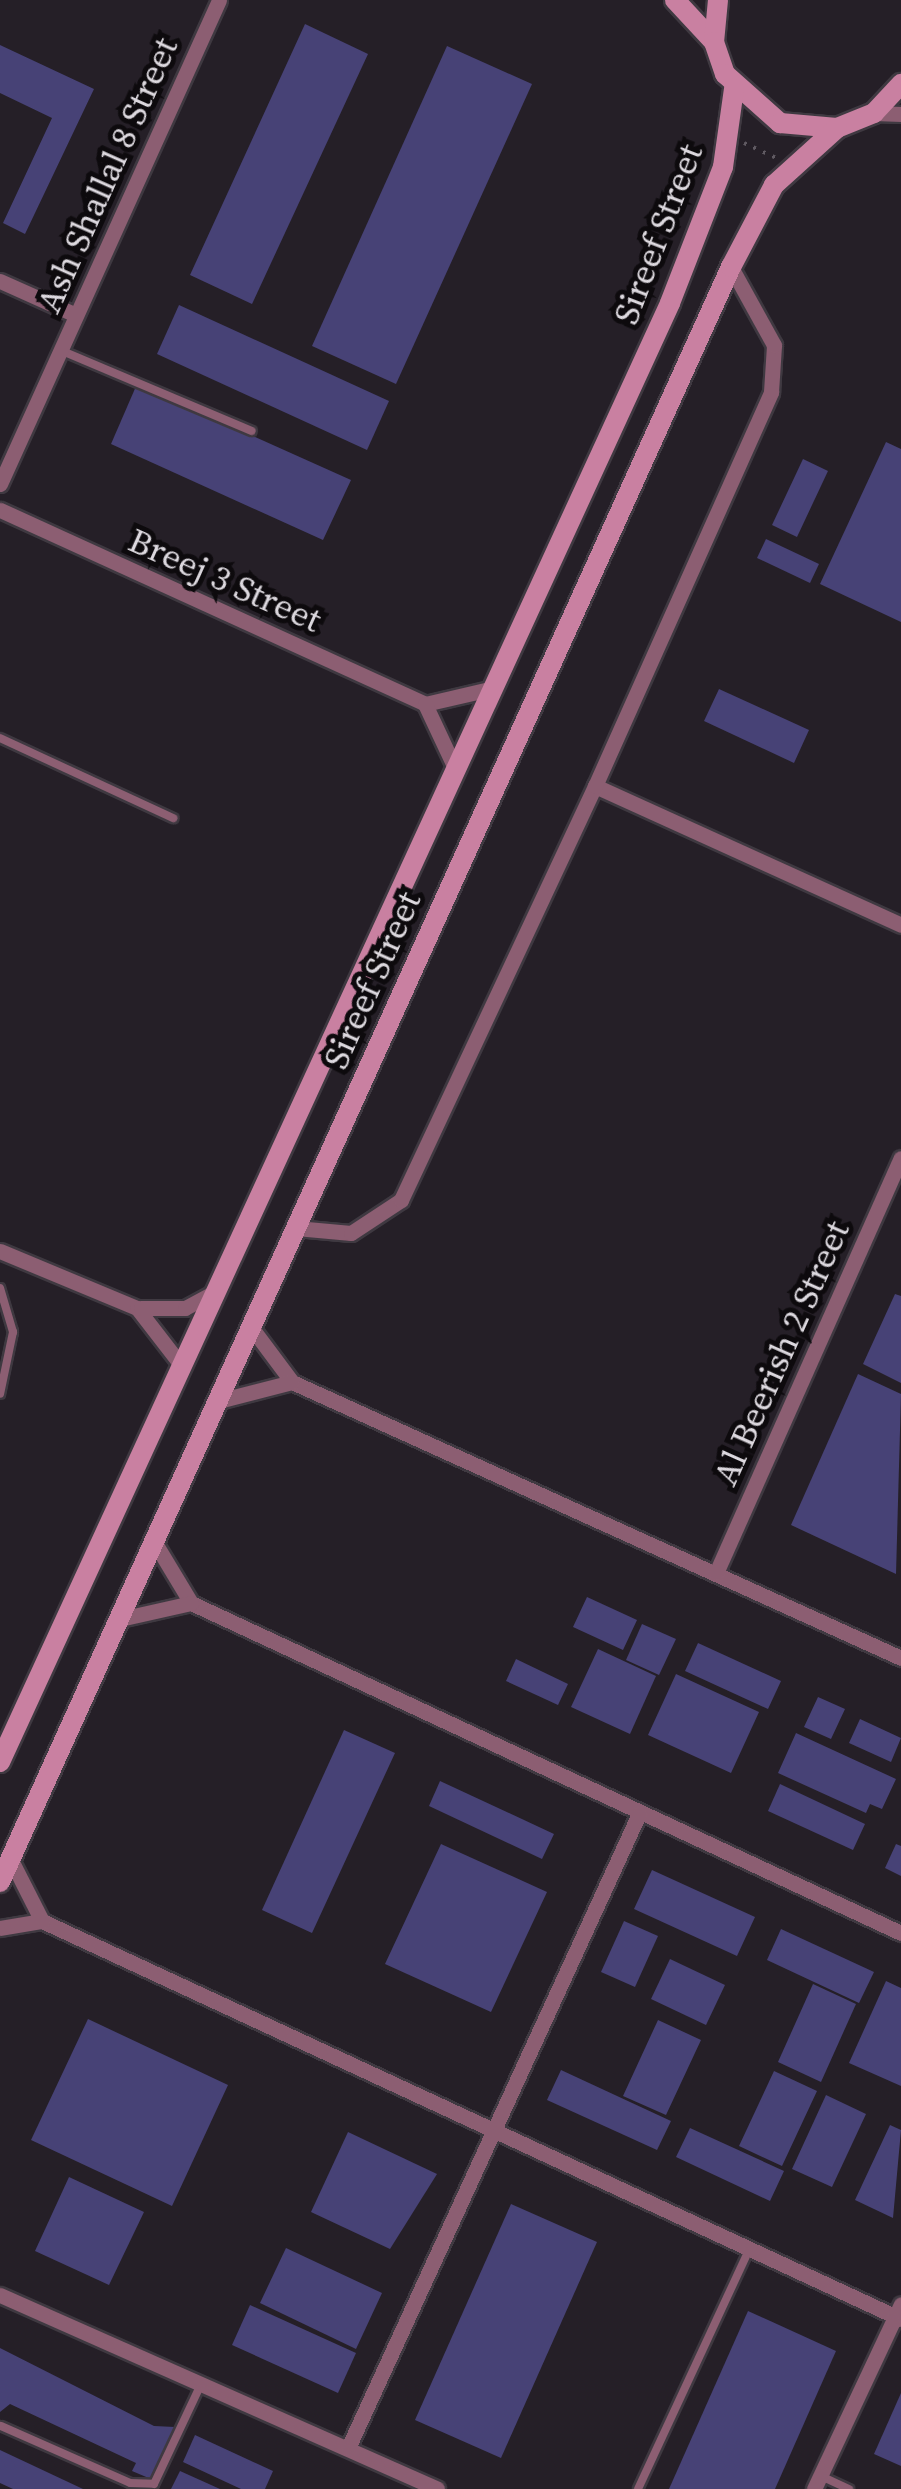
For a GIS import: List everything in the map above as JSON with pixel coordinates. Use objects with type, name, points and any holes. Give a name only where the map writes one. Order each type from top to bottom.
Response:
[{"type":"main road","points":[[676,0],[714,42],[734,88],[780,123],[837,128],[874,113],[901,84]]},
{"type":"main road","points":[[714,42],[718,0]]},
{"type":"main road","name":"Sireef Street","points":[[0,1762],[670,302],[730,137],[734,88]]},
{"type":"main road","name":"Sireef Street","points":[[0,1882],[731,267],[790,164],[837,128]]},
{"type":"street","name":"Ash Shallal 8 Street","points":[[0,484],[219,0]]},
{"type":"street","points":[[874,113],[901,114]]},
{"type":"street","points":[[296,1228],[352,1233],[402,1200],[595,786],[771,392],[774,345],[731,267]]},
{"type":"street","points":[[0,281],[76,315]]},
{"type":"street","name":"Breej 3 Street","points":[[0,510],[425,704]]},
{"type":"street","points":[[454,766],[425,704],[490,689]]},
{"type":"street","points":[[595,786],[901,925]]},
{"type":"street","name":"Al Beerish 2 Street","points":[[716,1573],[900,1162]]},
{"type":"street","points":[[0,1250],[137,1308],[184,1308],[213,1293]]},
{"type":"street","points":[[137,1308],[180,1365]]},
{"type":"street","points":[[251,1327],[292,1382],[901,1658]]},
{"type":"street","points":[[218,1401],[292,1382]]},
{"type":"street","points":[[155,1543],[192,1603],[901,1933]]},
{"type":"street","points":[[120,1619],[192,1603]]},
{"type":"street","points":[[348,2448],[488,2131],[639,1814]]},
{"type":"street","points":[[10,1858],[42,1922]]},
{"type":"street","points":[[0,1928],[42,1922],[748,2250],[899,2313],[818,2482]]},
{"type":"street","points":[[0,2294],[437,2489]]},
{"type":"lane","points":[[60,350],[252,430]]},
{"type":"lane","points":[[0,738],[172,818]]},
{"type":"lane","points":[[0,1288],[12,1332],[0,1394]]},
{"type":"lane","points":[[638,2489],[748,2250]]},
{"type":"lane","points":[[0,2426],[130,2483],[154,2484],[201,2384]]},
{"type":"lane","points":[[818,2482],[849,2489]]},
{"type":"path","points":[[730,137],[790,164]]},
{"type":"building","points":[[305,24],[368,54],[252,304],[190,275]]},
{"type":"building","points":[[0,45],[94,89],[25,234],[3,223],[52,118],[0,93]]},
{"type":"building","points":[[447,46],[532,84],[396,384],[312,346]]},
{"type":"building","points":[[179,305],[389,401],[367,450],[157,354]]},
{"type":"building","points":[[137,384],[351,480],[323,540],[111,444]]},
{"type":"building","points":[[886,442],[901,449],[901,622],[820,584]]},
{"type":"building","points":[[803,459],[828,471],[797,537],[772,525]]},
{"type":"building","points":[[766,539],[819,564],[810,583],[757,558]]},
{"type":"building","points":[[719,689],[809,730],[794,763],[704,721]]},
{"type":"building","points":[[895,1294],[901,1296],[901,1383],[863,1364]]},
{"type":"building","points":[[858,1374],[901,1394],[896,1574],[791,1525]]},
{"type":"building","points":[[587,1597],[637,1620],[623,1650],[573,1627]]},
{"type":"building","points":[[642,1624],[676,1639],[659,1675],[626,1660]]},
{"type":"building","points":[[698,1643],[781,1681],[768,1709],[685,1671]]},
{"type":"building","points":[[598,1649],[656,1676],[630,1734],[571,1707]]},
{"type":"building","points":[[516,1659],[568,1684],[558,1705],[506,1681]]},
{"type":"building","points":[[676,1674],[759,1712],[731,1773],[648,1735]]},
{"type":"building","points":[[818,1697],[845,1709],[831,1739],[804,1727]]},
{"type":"building","points":[[860,1719],[901,1738],[891,1762],[849,1743]]},
{"type":"building","points":[[344,1730],[395,1753],[312,1933],[262,1910]]},
{"type":"building","points":[[796,1733],[896,1779],[882,1809],[870,1804],[866,1813],[778,1773]]},
{"type":"building","points":[[440,1781],[554,1834],[542,1859],[429,1806]]},
{"type":"building","points":[[780,1784],[865,1824],[853,1850],[768,1811]]},
{"type":"building","points":[[441,1844],[547,1892],[491,2012],[385,1964]]},
{"type":"building","points":[[896,1844],[901,1846],[901,1876],[885,1868]]},
{"type":"building","points":[[652,1870],[755,1917],[737,1956],[634,1909]]},
{"type":"building","points":[[624,1921],[658,1936],[635,1987],[601,1972]]},
{"type":"building","points":[[781,1929],[874,1972],[859,2003],[767,1960]]},
{"type":"building","points":[[670,1959],[725,1985],[706,2025],[651,1999]]},
{"type":"building","points":[[886,1981],[901,1988],[901,2086],[849,2063]]},
{"type":"building","points":[[813,1984],[856,2004],[821,2082],[778,2062]]},
{"type":"building","points":[[88,2019],[228,2085],[172,2206],[31,2140]]},
{"type":"building","points":[[658,2020],[701,2040],[666,2115],[623,2096]]},
{"type":"building","points":[[561,2070],[671,2121],[657,2150],[547,2100]]},
{"type":"building","points":[[774,2071],[817,2091],[782,2166],[739,2146]]},
{"type":"building","points":[[826,2095],[866,2114],[832,2187],[792,2169]]},
{"type":"building","points":[[890,2125],[901,2130],[893,2218],[855,2200]]},
{"type":"building","points":[[690,2128],[784,2171],[770,2201],[676,2157]]},
{"type":"building","points":[[348,2132],[437,2174],[390,2249],[311,2212]]},
{"type":"building","points":[[69,2177],[144,2212],[109,2285],[35,2251]]},
{"type":"building","points":[[511,2204],[597,2242],[501,2458],[415,2420]]},
{"type":"building","points":[[286,2248],[382,2293],[356,2349],[260,2303]]},
{"type":"building","points":[[250,2305],[356,2353],[338,2393],[232,2345]]},
{"type":"building","points":[[748,2311],[836,2351],[775,2489],[669,2489]]},
{"type":"building","points":[[0,2348],[154,2426],[175,2427],[151,2479],[132,2471],[136,2463],[10,2404],[0,2412]]},
{"type":"building","points":[[901,2393],[901,2466],[874,2454]]},
{"type":"building","points":[[195,2435],[273,2471],[265,2489],[241,2489],[183,2462]]},
{"type":"building","points":[[0,2450],[83,2489],[13,2489],[0,2483]]},
{"type":"building","points":[[180,2471],[220,2489],[171,2489]]}]
